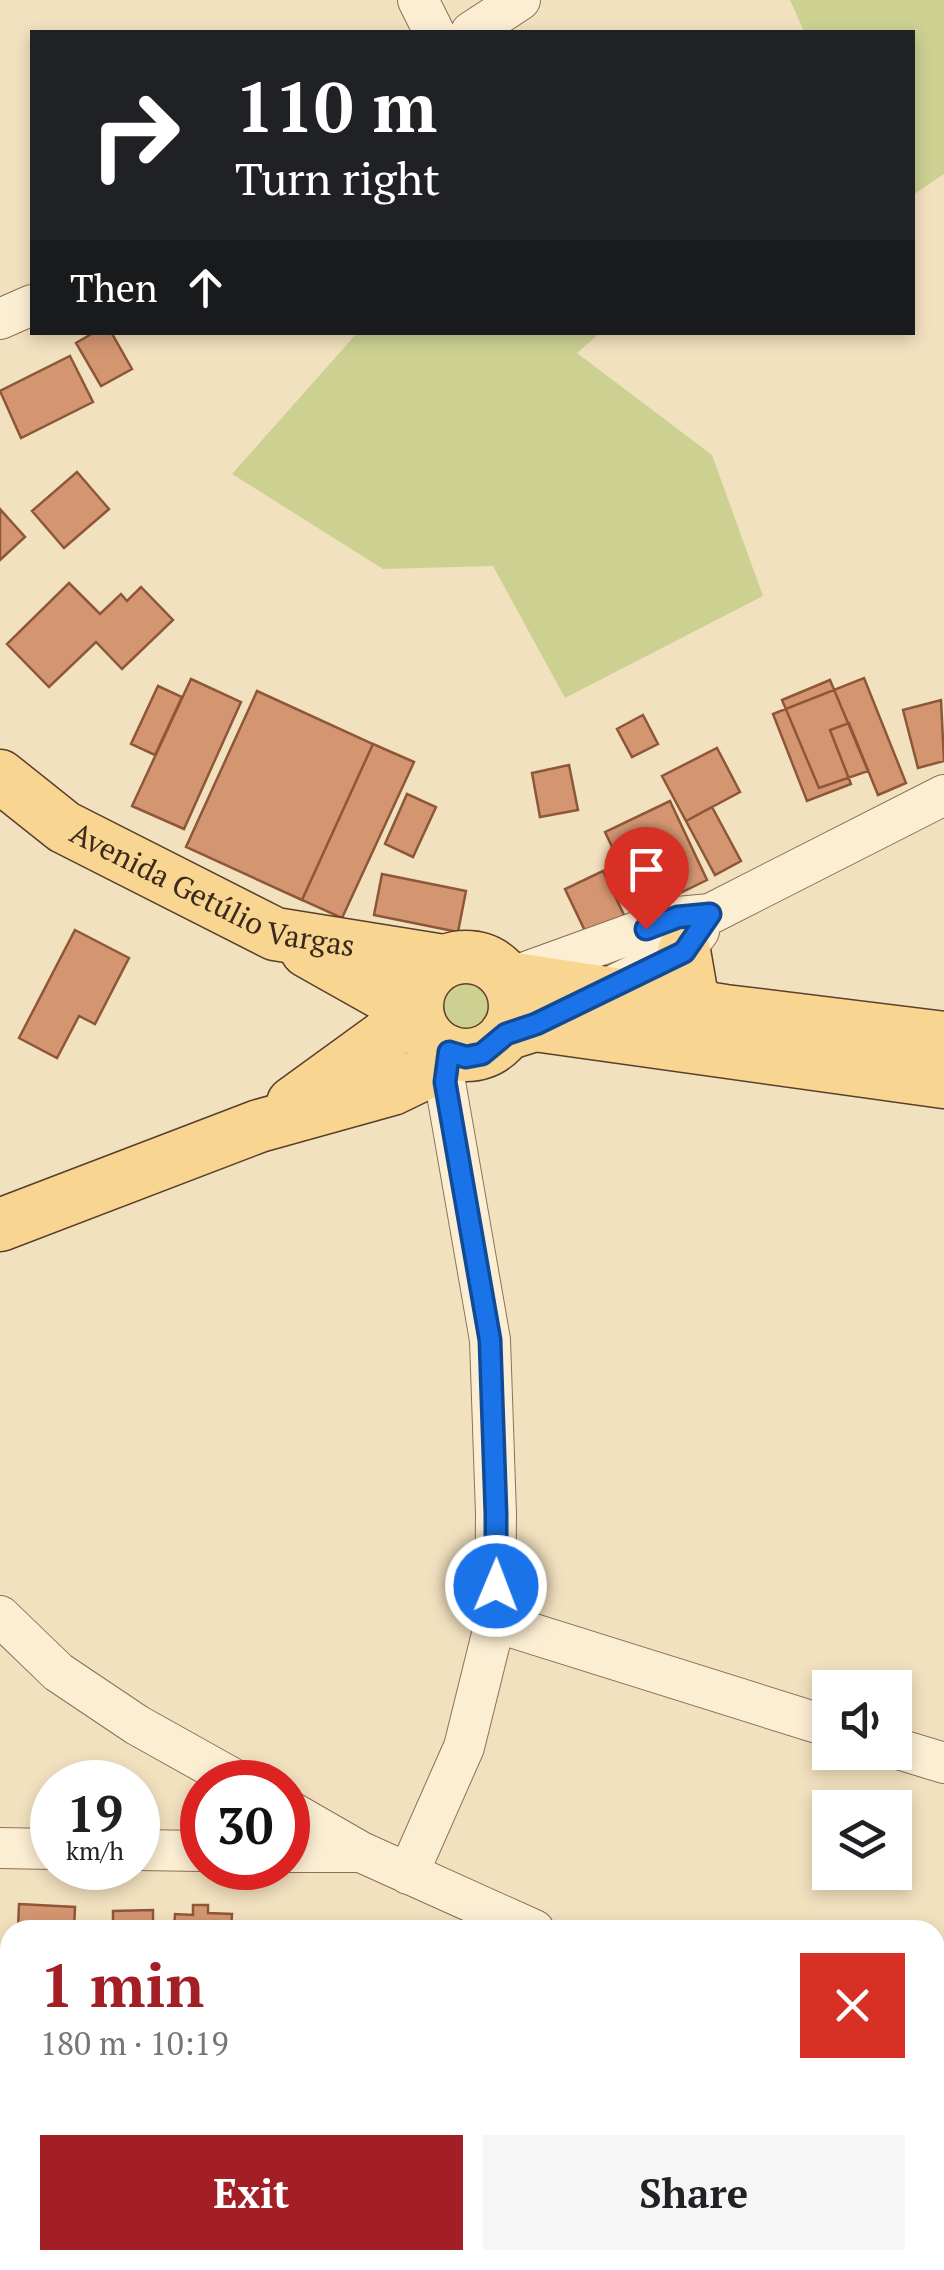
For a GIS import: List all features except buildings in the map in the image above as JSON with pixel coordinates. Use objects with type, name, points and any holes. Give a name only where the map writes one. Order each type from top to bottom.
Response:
[{"type":"main road","name":"Avenida Getúlio Vargas","points":[[0,776],[64,827],[275,934],[443,960]]},
{"type":"main road","points":[[698,933],[692,997],[702,1005]]},
{"type":"main road","points":[[275,934],[466,1057],[482,1054],[521,1029],[598,993]]},
{"type":"main road","points":[[433,1033],[419,989],[428,972],[443,960],[471,958],[487,962],[508,978],[725,1011],[944,1038]]},
{"type":"main road","points":[[508,978],[521,1029]]},
{"type":"main road","points":[[521,1029],[944,1082]]},
{"type":"main road","points":[[0,1225],[259,1126],[433,1033]]},
{"type":"street","points":[[418,0],[433,30]]},
{"type":"street","points":[[474,30],[520,0]]},
{"type":"street","points":[[0,320],[30,306]]},
{"type":"street","points":[[598,993],[944,795]]},
{"type":"street","points":[[0,807],[64,827]]},
{"type":"street","points":[[508,978],[678,917],[698,933]]},
{"type":"street","points":[[408,1874],[464,1747],[495,1622],[490,1340],[433,1033]]},
{"type":"street","points":[[0,1616],[58,1672],[137,1725],[200,1760]]},
{"type":"street","points":[[495,1622],[812,1721]]},
{"type":"street","points":[[912,1753],[944,1763]]},
{"type":"street","points":[[310,1823],[361,1852],[512,1920]]},
{"type":"street","points":[[0,1848],[30,1849]]},
{"type":"street","points":[[310,1852],[361,1852]]},
{"type":"green space","points":[[790,0],[944,0],[944,174],[915,194],[915,30],[804,30]]},
{"type":"green space","points":[[355,335],[598,335],[577,353],[712,455],[763,596],[565,698],[493,566],[383,569],[232,474]]},
{"type":"green space","points":[[466,965],[481,968],[493,977],[502,989],[502,1019],[493,1031],[481,1040],[466,1043],[451,1040],[439,1031],[430,1019],[427,1004],[430,989],[439,977],[451,968]]},
{"type":"route","points":[[496,1586],[490,1340],[445,1082],[449,1052],[466,1057],[482,1054],[506,1034],[536,1024],[684,952],[710,914],[678,917],[646,929]]}]
